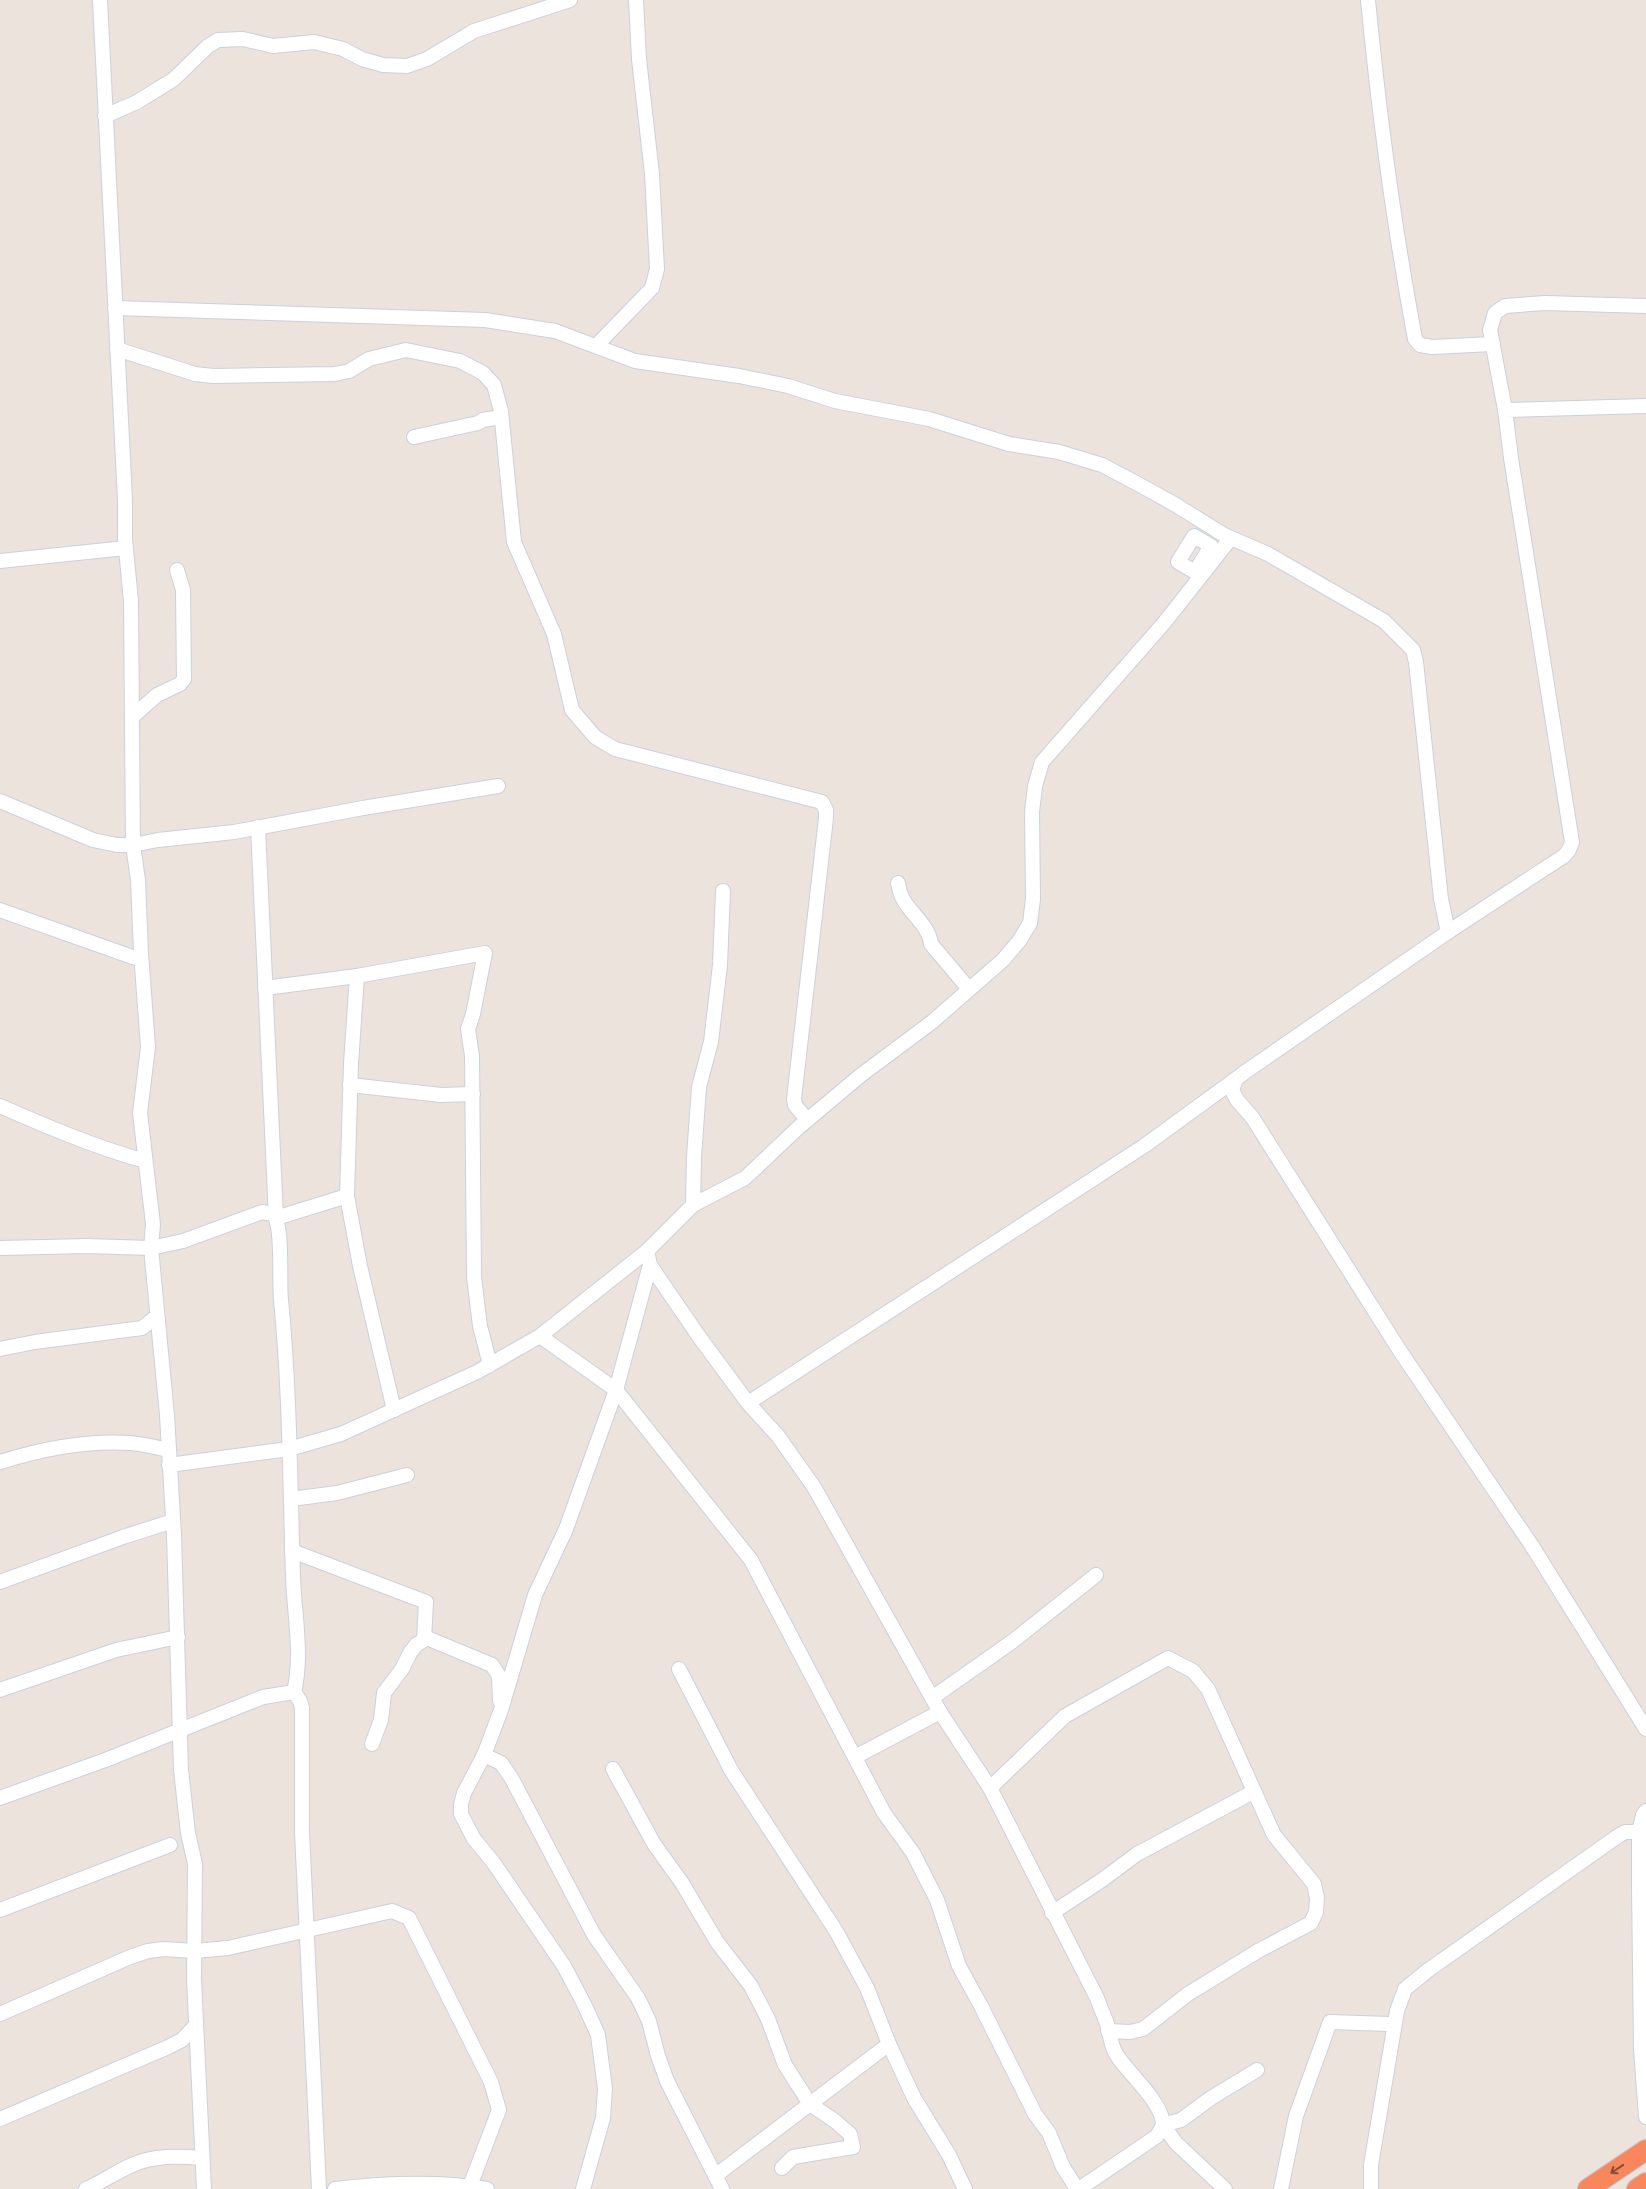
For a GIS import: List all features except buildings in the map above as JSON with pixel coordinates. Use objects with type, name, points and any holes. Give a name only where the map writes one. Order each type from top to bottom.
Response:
[{"type":"highway","points":[[1588,2189],[1646,2150]]},
{"type":"highway","points":[[1637,2189],[1646,2183]]},
{"type":"street","points":[[100,0],[130,601],[133,845],[138,880],[141,960],[148,1048],[140,1113],[153,1224],[151,1248],[155,1276],[156,1317],[168,1415],[168,1450],[178,1638],[179,1730],[184,1807],[195,1864],[193,1896],[196,2025],[204,2189]]},
{"type":"street","points":[[105,116],[137,102],[174,79],[208,46],[218,40],[243,39],[273,46],[314,42],[343,49],[362,59],[383,65],[407,66],[427,59],[474,31],[570,0]]},
{"type":"street","points":[[596,346],[652,288],[657,269],[652,174],[639,59],[636,0]]},
{"type":"street","points":[[1368,0],[1382,129],[1396,230],[1415,339],[1420,345],[1432,347],[1493,344]]},
{"type":"street","points":[[748,1403],[1144,1146],[1236,1079],[1448,932],[1564,856],[1569,850],[1572,842],[1505,410],[1490,330],[1495,313],[1505,306],[1545,303],[1646,306]]},
{"type":"street","points":[[115,308],[485,320],[555,331],[635,361],[771,382],[835,401],[929,419],[1008,444],[1059,452],[1109,469],[1176,505],[1231,538],[1268,554],[1384,621],[1413,650],[1417,672],[1441,899],[1448,932]]},
{"type":"street","points":[[117,349],[195,374],[213,376],[335,374],[350,371],[369,359],[406,350],[460,361],[483,373],[494,385],[502,417],[514,542],[554,634],[572,710],[581,723],[595,737],[615,749],[822,802],[824,805],[826,818],[794,1099],[795,1105],[808,1120]]},
{"type":"street","points":[[1505,410],[1646,406]]},
{"type":"street","points":[[414,438],[502,417]]},
{"type":"street","points":[[169,1465],[289,1449],[341,1434],[490,1365],[540,1336],[648,1258],[693,1205],[746,1178],[861,1074],[932,1022],[1003,960],[1019,941],[1030,923],[1033,899],[1032,812],[1035,786],[1042,762],[1164,623],[1231,538]]},
{"type":"street","points":[[0,560],[126,548]]},
{"type":"street","points":[[132,716],[157,695],[180,684],[184,679],[182,590],[177,570]]},
{"type":"street","points":[[0,801],[93,840],[117,845],[133,845],[158,840],[258,828],[363,808],[498,786]]},
{"type":"street","points":[[258,828],[276,1218],[287,1359],[292,1551],[298,1667],[294,1692],[302,1708],[302,1832],[319,2189]]},
{"type":"street","points":[[898,883],[902,898],[918,918],[931,940],[931,944],[969,989]]},
{"type":"street","points":[[693,1205],[699,1087],[711,1042],[720,965],[723,891]]},
{"type":"street","points":[[0,910],[141,960]]},
{"type":"street","points":[[265,988],[357,976],[485,953],[473,1014],[468,1029],[472,1056],[473,1094],[474,1277],[480,1326],[490,1365]]},
{"type":"street","points":[[357,976],[350,1084],[347,1196],[360,1266],[394,1410]]},
{"type":"street","points":[[1236,1079],[1232,1090],[1238,1100],[1252,1117],[1400,1351],[1532,1546],[1646,1729]]},
{"type":"street","points":[[350,1084],[441,1095],[473,1094]]},
{"type":"street","points":[[0,1106],[62,1134],[114,1153],[145,1161]]},
{"type":"street","points":[[276,1218],[347,1196]]},
{"type":"street","points":[[0,1248],[88,1246],[151,1248],[183,1242],[262,1212],[270,1212],[276,1218]]},
{"type":"street","points":[[648,1258],[700,1338],[748,1403],[778,1436],[814,1487],[940,1712],[990,1788],[1096,1998],[1108,2031],[1110,2044],[1117,2057],[1139,2083],[1160,2113],[1163,2125],[1176,2143],[1225,2189]]},
{"type":"street","points":[[583,2189],[603,2118],[605,2088],[598,2035],[564,1966],[493,1862],[474,1839],[462,1814],[461,1804],[464,1793],[484,1755],[500,1714],[535,1595],[566,1529],[616,1390],[648,1258]]},
{"type":"street","points":[[0,1349],[35,1342],[142,1328],[156,1317]]},
{"type":"street","points":[[142,1328],[159,1337]]},
{"type":"street","points":[[540,1336],[616,1390],[752,1560],[884,1813],[913,1853],[937,1900],[959,1966],[1035,2114],[1049,2133],[1064,2167],[1078,2189],[1157,2136],[1163,2125],[1181,2120],[1211,2098],[1257,2070]]},
{"type":"street","points":[[0,1462],[61,1448],[97,1443],[131,1443],[168,1450]]},
{"type":"street","points":[[291,1499],[337,1493],[407,1475]]},
{"type":"street","points":[[0,1582],[123,1537],[173,1521]]},
{"type":"street","points":[[292,1551],[426,1602],[424,1640]]},
{"type":"street","points":[[932,1698],[1013,1641],[1096,1575]]},
{"type":"street","points":[[0,1690],[116,1650],[178,1638]]},
{"type":"street","points":[[372,1744],[382,1720],[384,1693],[402,1670],[410,1653],[427,1638],[492,1665],[499,1676],[500,1714]]},
{"type":"street","points":[[990,1788],[1065,1716],[1168,1658],[1193,1671],[1208,1690],[1274,1835],[1314,1884],[1317,1898],[1316,1912],[1311,1923],[1258,1951],[1188,1994],[1143,2030],[1130,2032],[1108,2031]]},
{"type":"street","points":[[679,1669],[731,1770],[840,1939],[867,1988],[888,2044],[914,2098],[950,2155],[965,2189]]},
{"type":"street","points":[[0,1798],[108,1759],[263,1697],[294,1692]]},
{"type":"street","points":[[855,1757],[940,1712]]},
{"type":"street","points":[[484,1755],[501,1763],[512,1779],[594,1935],[638,1998],[649,2021],[667,2081],[722,2189]]},
{"type":"street","points":[[614,1769],[654,1844],[682,1883],[717,1942],[751,1986],[768,2019],[785,2065],[810,2104],[850,2134],[853,2147],[793,2157],[782,2168]]},
{"type":"street","points":[[1052,1913],[1137,1854],[1253,1792]]},
{"type":"street","points":[[1646,1811],[1643,1815],[1639,1832],[1641,2049],[1646,2117]]},
{"type":"street","points":[[1371,2189],[1372,2165],[1387,2061],[1397,2011],[1405,1989],[1427,1971],[1618,1836],[1625,1832],[1639,1832]]},
{"type":"street","points":[[0,1910],[170,1845]]},
{"type":"street","points":[[0,2014],[130,1957],[148,1951],[164,1949],[194,1951],[228,1948],[392,1910],[409,1918],[491,2082],[499,2110],[470,2186]]},
{"type":"street","points":[[1281,2189],[1296,2116],[1330,2022],[1389,2024]]},
{"type":"street","points":[[0,2119],[166,2048],[182,2040],[196,2025]]},
{"type":"street","points":[[715,2176],[888,2044]]},
{"type":"street","points":[[86,2189],[133,2164],[158,2158],[202,2158]]},
{"type":"street","points":[[335,2189],[377,2184],[423,2183],[487,2189]]}]
